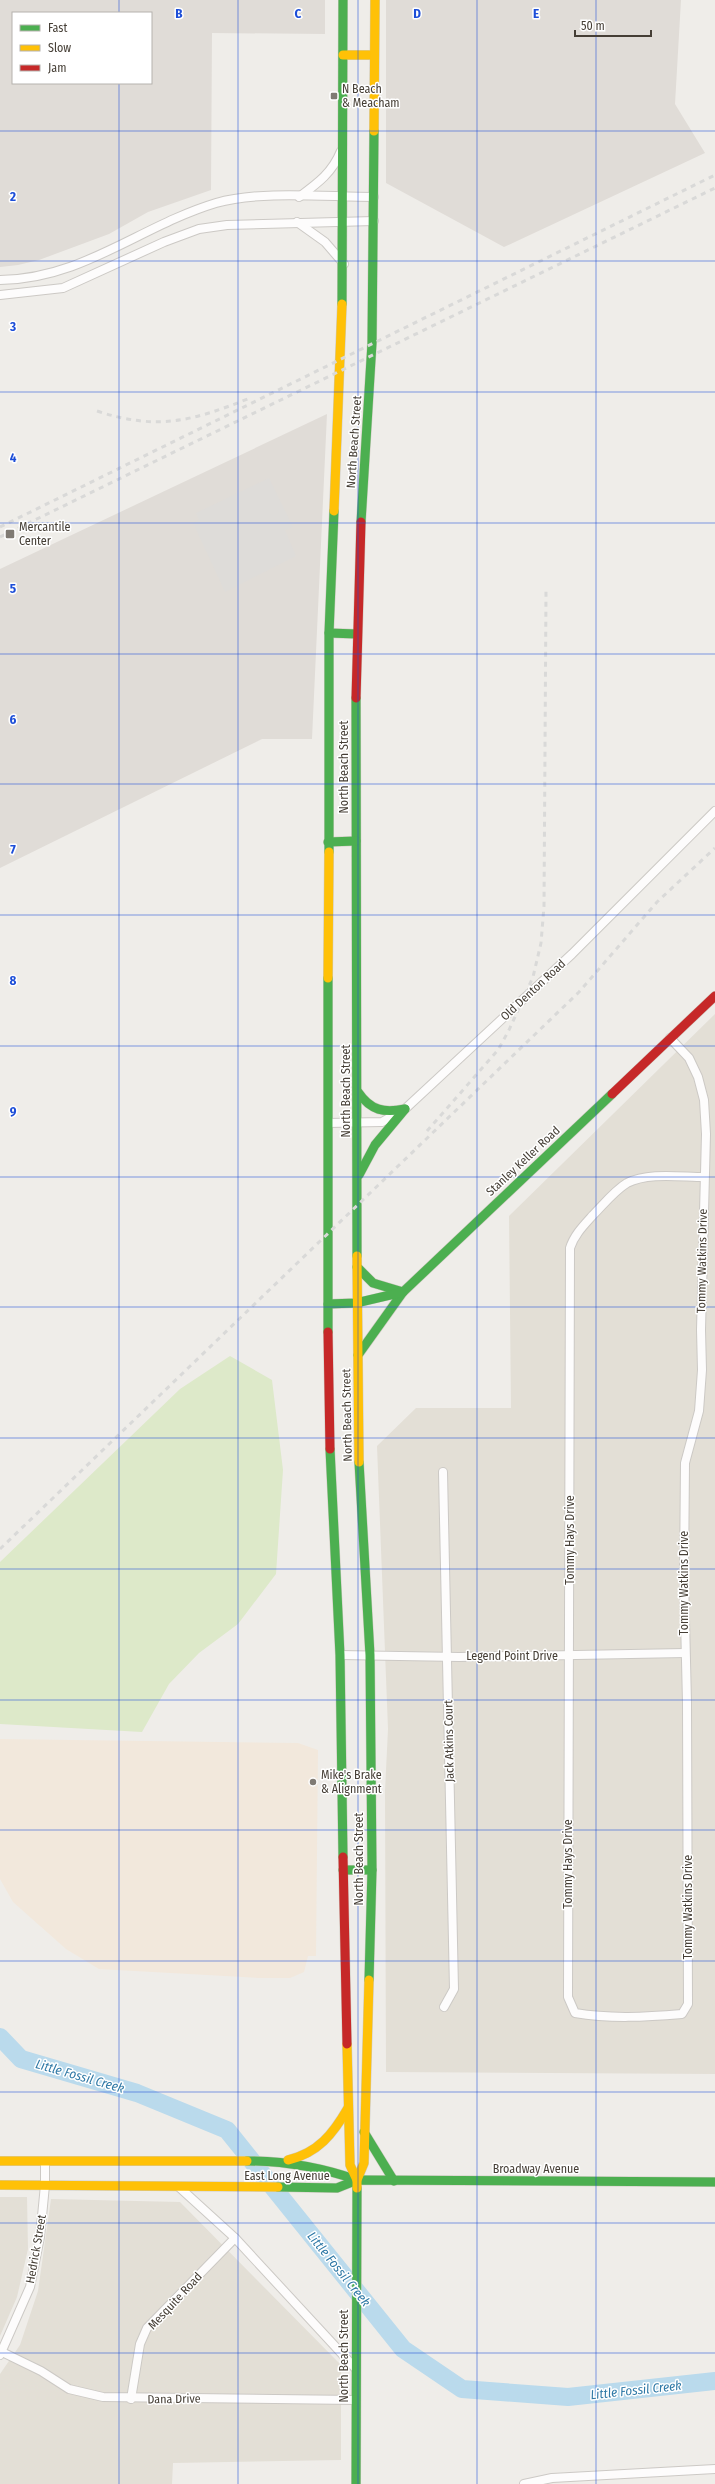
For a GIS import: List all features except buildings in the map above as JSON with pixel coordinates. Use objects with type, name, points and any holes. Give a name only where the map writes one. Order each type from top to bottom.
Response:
[{"type":"main road","name":"North Beach Street","points":[[343,0],[344,264],[329,633],[328,1304],[330,1479],[340,1655],[343,1870],[350,2164],[357,2180]]},
{"type":"main road","name":"North Beach Street","points":[[356,2484],[357,2180],[364,2163],[372,1870],[370,1655],[360,1493],[356,1303],[358,1178],[356,841],[357,634],[364,461],[372,343],[375,0]]},
{"type":"main road","points":[[343,55],[374,55]]},
{"type":"main road","points":[[329,633],[357,634]]},
{"type":"main road","points":[[328,842],[356,841]]},
{"type":"main road","name":"Stanley Keller Road","points":[[357,1356],[363,1343],[396,1304],[403,1292],[715,996]]},
{"type":"main road","points":[[358,1091],[365,1104],[377,1111],[390,1112],[405,1109]]},
{"type":"main road","points":[[358,1178],[375,1145],[405,1109]]},
{"type":"main road","points":[[357,1267],[373,1283],[403,1292]]},
{"type":"main road","points":[[328,1304],[356,1303],[403,1292]]},
{"type":"main road","points":[[343,1870],[372,1870]]},
{"type":"main road","points":[[283,2161],[299,2159],[314,2152],[326,2143],[336,2130],[349,2106]]},
{"type":"main road","points":[[364,2132],[394,2180]]},
{"type":"main road","name":"East Long Avenue","points":[[0,2161],[283,2161],[337,2173],[357,2180]]},
{"type":"main road","name":"East Long Avenue","points":[[0,2185],[337,2188],[357,2180]]},
{"type":"main road","name":"Broadway Avenue","points":[[357,2180],[715,2182]]},
{"type":"street","points":[[299,197],[326,177],[335,166],[343,147]]},
{"type":"street","points":[[0,280],[49,274],[85,263],[156,226],[216,203],[249,197],[374,197]]},
{"type":"street","points":[[0,295],[64,288],[164,242],[199,229],[227,225],[374,221]]},
{"type":"street","points":[[297,222],[325,242],[344,264]]},
{"type":"street","name":"Old Denton Road","points":[[328,1123],[382,1122],[405,1109],[572,954],[715,811]]},
{"type":"street","name":"Tommy Watkins Drive","points":[[568,1997],[575,2013],[593,2016],[645,2017],[682,2014],[688,2004],[687,1711],[684,1653],[685,1463],[699,1410],[702,1370],[701,1330],[706,1134],[704,1100],[700,1085],[688,1058],[670,1038]]},
{"type":"street","name":"Tommy Hays Drive","points":[[568,1997],[568,1744],[571,1656],[570,1248],[572,1240],[582,1227],[606,1201],[627,1183],[648,1178],[704,1177]]},
{"type":"street","name":"Jack Atkins Court","points":[[443,1472],[454,1989],[444,2007]]},
{"type":"street","name":"Legend Point Drive","points":[[340,1655],[571,1656],[684,1653]]},
{"type":"street","name":"Hedrick Street","points":[[1,2353],[30,2287],[40,2237],[45,2185],[45,2161]]},
{"type":"street","points":[[179,2187],[235,2238],[356,2369]]},
{"type":"street","name":"Mesquite Road","points":[[131,2399],[140,2344],[147,2328],[235,2238]]},
{"type":"street","name":"Dana Drive","points":[[1,2353],[41,2371],[69,2389],[103,2397],[131,2399],[356,2400]]},
{"type":"street","points":[[524,2484],[552,2478],[715,2469]]},
{"type":"shaded area","points":[[0,0],[325,0],[325,34],[212,33],[211,190],[148,212],[109,234],[39,260],[18,265],[0,267]]},
{"type":"shaded area","points":[[386,0],[681,0],[675,104],[705,153],[504,247],[386,183]]},
{"type":"shaded area","points":[[327,414],[312,739],[262,739],[0,868],[0,569]]},
{"type":"shaded area","points":[[269,478],[293,527],[285,530],[296,556],[225,592],[193,523],[199,520],[196,513]]},
{"type":"shaded area","points":[[715,1014],[715,2074],[386,2072],[385,1791],[388,1729],[377,1446],[416,1408],[511,1408],[509,1216]]},
{"type":"shaded area","points":[[0,1739],[298,1743],[318,1750],[316,1956],[308,1956],[304,1972],[290,1978],[259,1978],[99,1969],[66,1949],[13,1902],[0,1879]]},
{"type":"shaded area","points":[[0,2197],[27,2197],[28,2249],[17,2297],[0,2336]]},
{"type":"shaded area","points":[[51,2199],[180,2202],[341,2365],[341,2460],[173,2463],[172,2484],[0,2484],[0,2374],[20,2345],[38,2291]]},
{"type":"green space","points":[[230,1356],[272,1380],[283,1470],[276,1574],[238,1624],[199,1653],[169,1684],[142,1732],[0,1724],[0,1562],[180,1389]]},
{"type":"waterway","name":"Little Fossil Creek","points":[[0,2037],[21,2059],[137,2093],[227,2130],[403,2349],[462,2389],[568,2397],[715,2381]]},
{"type":"railway","points":[[0,527],[715,175]]},
{"type":"railway","points":[[0,537],[715,188]]},
{"type":"railway","points":[[97,411],[138,421],[175,421],[210,413],[250,398]]},
{"type":"railway","points":[[427,1131],[498,1050],[509,1030],[533,977],[541,943],[544,906],[546,591]]},
{"type":"railway","points":[[0,1549],[579,992],[657,902],[715,848]]},
{"type":"traffic: fast","points":[[342,304],[343,0]]},
{"type":"traffic: fast","points":[[361,522],[372,343],[374,131]]},
{"type":"traffic: fast","points":[[329,852],[329,633],[334,511]]},
{"type":"traffic: fast","points":[[329,633],[357,634]]},
{"type":"traffic: fast","points":[[356,698],[357,1256]]},
{"type":"traffic: fast","points":[[328,842],[356,841]]},
{"type":"traffic: fast","points":[[328,978],[328,1332]]},
{"type":"traffic: fast","points":[[358,1092],[368,1103],[378,1109],[391,1111],[405,1109]]},
{"type":"traffic: fast","points":[[328,1304],[356,1303],[403,1292],[612,1094]]},
{"type":"traffic: fast","points":[[359,1175],[375,1145],[405,1109]]},
{"type":"traffic: fast","points":[[357,1267],[373,1283],[403,1292],[358,1355]]},
{"type":"traffic: fast","points":[[330,1449],[340,1655],[343,1857]]},
{"type":"traffic: fast","points":[[359,1462],[370,1655],[372,1870],[369,1980]]},
{"type":"traffic: fast","points":[[343,1870],[372,1870]]},
{"type":"traffic: fast","points":[[364,2132],[394,2181]]},
{"type":"traffic: fast","points":[[247,2161],[275,2162],[316,2168],[357,2180]]},
{"type":"traffic: fast","points":[[278,2187],[337,2188],[357,2180],[715,2182]]},
{"type":"traffic: fast","points":[[356,2484],[357,2188]]},
{"type":"traffic: slow","points":[[374,131],[375,0]]},
{"type":"traffic: slow","points":[[343,55],[374,55]]},
{"type":"traffic: slow","points":[[334,511],[342,304]]},
{"type":"traffic: slow","points":[[328,978],[329,852]]},
{"type":"traffic: slow","points":[[357,1256],[359,1462]]},
{"type":"traffic: slow","points":[[357,2188],[357,2180],[364,2163],[369,1980]]},
{"type":"traffic: slow","points":[[347,2044],[350,2165],[357,2180]]},
{"type":"traffic: slow","points":[[288,2160],[308,2153],[324,2141],[337,2126],[348,2108]]},
{"type":"traffic: slow","points":[[0,2161],[247,2161]]},
{"type":"traffic: slow","points":[[0,2185],[278,2187]]},
{"type":"traffic: jam","points":[[356,698],[361,522]]},
{"type":"traffic: jam","points":[[612,1094],[715,996]]},
{"type":"traffic: jam","points":[[328,1332],[330,1449]]},
{"type":"traffic: jam","points":[[343,1857],[347,2044]]},
{"type":"place","name":"N Beach & Meacham","points":[[334,96]]},
{"type":"place","name":"Mercantile Center","points":[[10,534]]},
{"type":"place","name":"Mike's Brake & Alignment","points":[[313,1782]]}]
